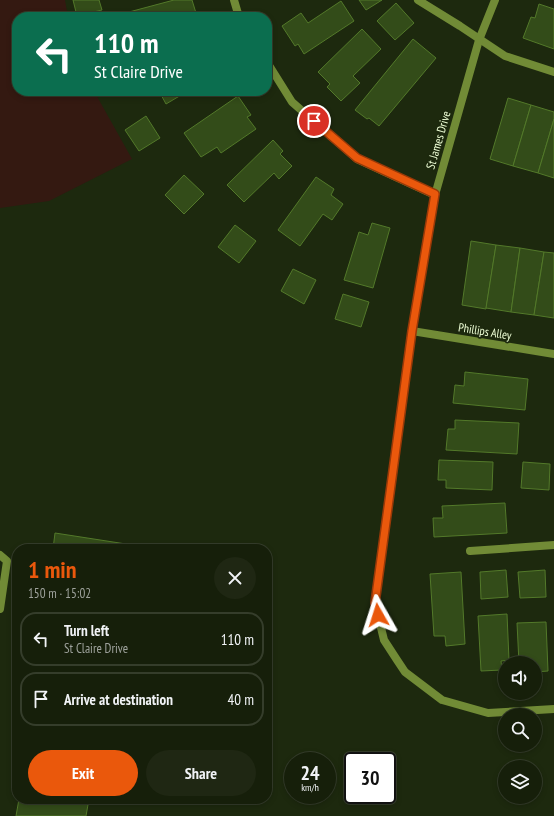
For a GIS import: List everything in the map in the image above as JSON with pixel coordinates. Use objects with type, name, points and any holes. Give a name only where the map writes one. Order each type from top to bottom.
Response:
[{"type":"street","points":[[234,0],[238,12]]},
{"type":"street","points":[[418,0],[505,56],[554,72]]},
{"type":"street","name":"St James Drive","points":[[494,0],[479,40],[435,194],[412,331],[375,603],[384,640],[405,672],[442,700],[488,713],[554,709]]},
{"type":"street","points":[[272,70],[292,102],[357,158],[435,194]]},
{"type":"street","name":"Phillips Alley","points":[[412,331],[554,354]]},
{"type":"street","points":[[470,551],[554,545]]},
{"type":"street","points":[[0,555],[7,562],[0,609]]},
{"type":"shaded area","points":[[0,0],[65,0],[67,12],[12,12],[12,96],[97,96],[132,159],[49,201],[0,208]]},
{"type":"building","points":[[73,0],[99,0],[102,10],[94,12],[76,12]]},
{"type":"building","points":[[174,0],[192,0],[196,12],[129,12]]},
{"type":"building","points":[[359,0],[382,0],[366,10]]},
{"type":"building","points":[[341,1],[354,21],[304,54],[298,44],[295,46],[282,26],[301,13],[308,23]]},
{"type":"building","points":[[396,3],[414,23],[395,40],[377,21]]},
{"type":"building","points":[[539,4],[554,9],[554,49],[523,38],[531,17],[535,18]]},
{"type":"building","points":[[362,29],[381,49],[353,76],[360,83],[341,101],[327,87],[330,84],[318,72]]},
{"type":"building","points":[[413,39],[436,58],[379,126],[355,110]]},
{"type":"building","points":[[162,96],[180,96],[166,104]]},
{"type":"building","points":[[238,96],[251,115],[247,117],[256,129],[221,153],[217,147],[201,157],[184,133]]},
{"type":"building","points":[[508,98],[531,105],[513,166],[490,159]]},
{"type":"building","points":[[531,105],[554,112],[554,119],[538,173],[513,166]]},
{"type":"building","points":[[146,116],[160,138],[139,151],[125,130]]},
{"type":"building","points":[[554,119],[554,178],[538,173]]},
{"type":"building","points":[[273,140],[283,151],[280,154],[292,166],[279,179],[274,173],[244,202],[227,185]]},
{"type":"building","points":[[184,175],[204,194],[184,214],[165,195]]},
{"type":"building","points":[[316,177],[334,189],[331,195],[343,204],[332,220],[323,214],[300,246],[278,230]]},
{"type":"building","points":[[372,223],[390,228],[373,288],[344,280],[359,232],[368,235]]},
{"type":"building","points":[[235,225],[256,241],[239,263],[218,247]]},
{"type":"building","points":[[471,241],[496,245],[486,309],[462,305]]},
{"type":"building","points":[[496,245],[520,248],[511,312],[486,308]]},
{"type":"building","points":[[520,248],[544,252],[534,315],[511,312]]},
{"type":"building","points":[[544,252],[554,253],[554,318],[534,315]]},
{"type":"building","points":[[293,269],[316,280],[304,304],[281,291]]},
{"type":"building","points":[[343,294],[369,302],[361,327],[335,319]]},
{"type":"building","points":[[465,372],[528,379],[525,410],[453,403],[455,385],[464,386]]},
{"type":"building","points":[[455,420],[519,423],[517,454],[446,450],[448,429],[455,429]]},
{"type":"building","points":[[439,460],[493,462],[492,490],[446,488],[446,480],[438,480]]},
{"type":"building","points":[[523,462],[550,464],[549,490],[521,488]]},
{"type":"building","points":[[505,503],[507,533],[434,537],[433,518],[443,518],[442,506]]},
{"type":"building","points":[[55,533],[126,544],[54,544]]},
{"type":"building","points":[[506,570],[508,597],[481,599],[480,572]]},
{"type":"building","points":[[545,570],[546,597],[520,598],[518,572]]},
{"type":"building","points":[[461,572],[465,644],[446,646],[445,636],[434,636],[430,574]]},
{"type":"building","points":[[507,614],[509,656],[498,656],[498,670],[481,671],[478,616]]},
{"type":"building","points":[[546,622],[548,671],[542,671],[542,656],[519,656],[517,623]]},
{"type":"building","points":[[18,804],[88,804],[86,816],[16,816]]},
{"type":"route","points":[[314,121],[357,158],[435,194],[412,331],[375,603],[378,615]]}]
